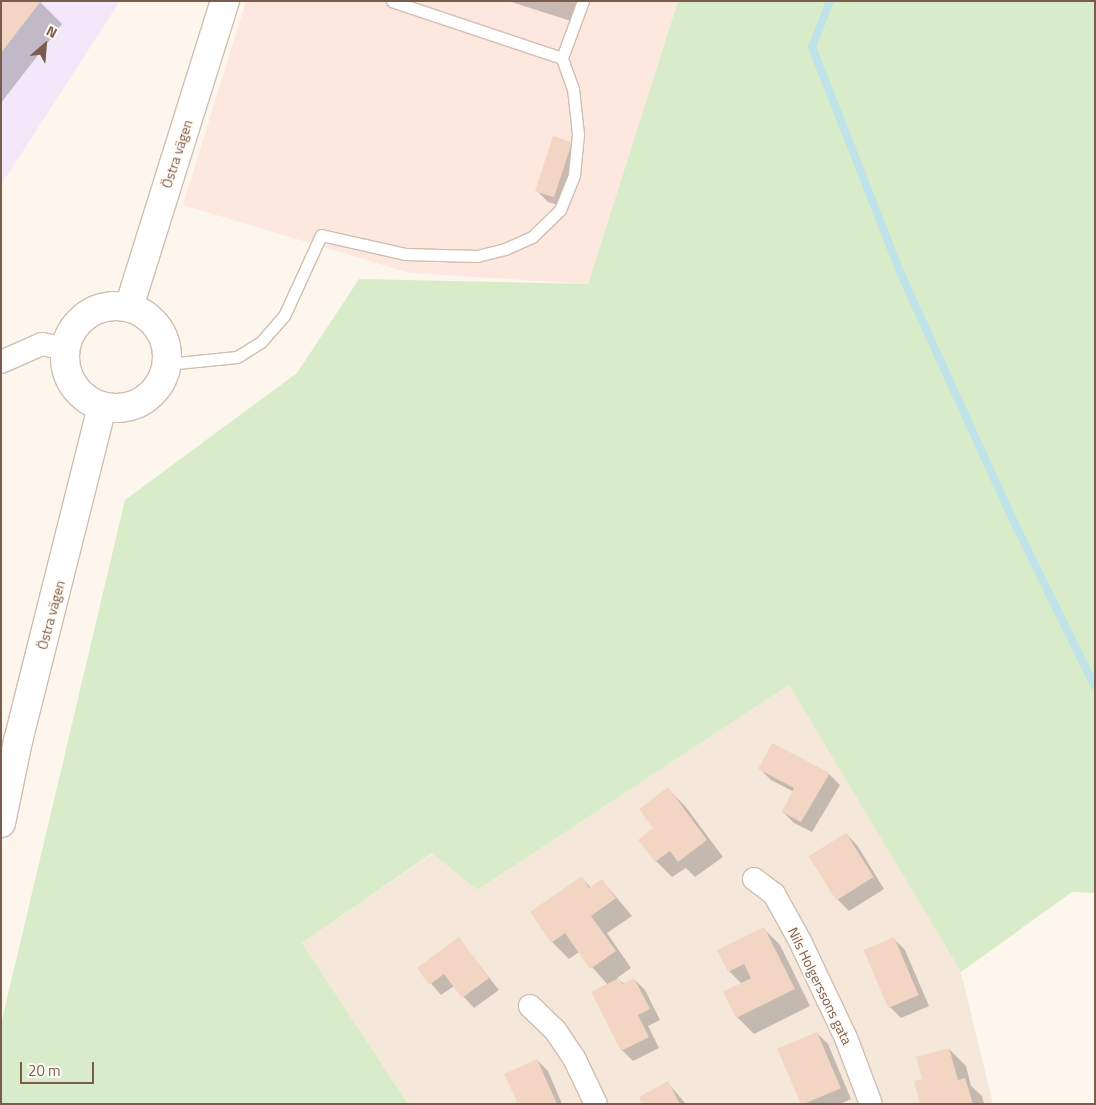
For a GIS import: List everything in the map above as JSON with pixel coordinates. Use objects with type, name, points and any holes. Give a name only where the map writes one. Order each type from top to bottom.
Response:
[{"type":"main road","name":"Östra vägen","points":[[129,307],[225,1]]},
{"type":"main road","points":[[112,306],[129,307],[146,316],[159,329],[166,346],[167,364],[162,381],[151,394],[137,404],[120,408],[102,406],[86,398],[73,385],[66,368],[66,349],[71,333],[88,315],[112,306]]},
{"type":"main road","name":"Östra vägen","points":[[1,824],[18,741],[102,406]]},
{"type":"street","points":[[1,362],[42,344],[66,349]]},
{"type":"street","name":"Nils Holgerssons gata","points":[[754,879],[774,894],[800,942],[831,1004],[870,1104]]},
{"type":"street","points":[[530,1006],[556,1030],[570,1051],[596,1104]]},
{"type":"lane","points":[[392,1],[562,58]]},
{"type":"lane","points":[[167,364],[237,357],[261,342],[284,316],[321,235],[374,249],[448,257],[496,252],[532,237],[560,210],[569,193],[578,157],[573,88],[562,58],[583,1]]},
{"type":"shaded area","points":[[1,1],[120,1],[1,185]]},
{"type":"shaded area","points":[[246,1],[678,1],[588,284],[410,273],[183,205]]},
{"type":"shaded area","points":[[789,685],[961,972],[993,1104],[408,1104],[302,943],[433,853],[477,890]]},
{"type":"green space","points":[[678,1],[1095,1],[1095,893],[1072,892],[961,972],[789,685],[477,890],[432,853],[302,943],[408,1104],[1,1104],[1,1024],[125,500],[297,373],[359,279],[588,284]]},
{"type":"building","points":[[1,1],[41,1],[1,53]]},
{"type":"building","points":[[553,136],[572,142],[554,197],[535,191]]},
{"type":"building","points":[[772,743],[830,773],[801,822],[782,812],[794,788],[758,769]]},
{"type":"building","points":[[668,787],[707,840],[678,862],[670,851],[655,862],[638,840],[653,828],[639,809]]},
{"type":"building","points":[[846,833],[874,877],[836,900],[809,856]]},
{"type":"building","points":[[582,876],[589,888],[602,879],[616,898],[591,916],[616,951],[590,969],[565,933],[551,943],[530,912]]},
{"type":"building","points":[[764,927],[795,989],[736,1018],[723,992],[751,978],[744,964],[728,972],[717,950]]},
{"type":"building","points":[[459,937],[489,978],[462,998],[444,974],[429,985],[417,968]]},
{"type":"building","points":[[894,937],[919,995],[888,1008],[864,950]]},
{"type":"building","points":[[619,978],[622,984],[634,978],[650,1009],[638,1015],[649,1037],[621,1051],[591,992]]},
{"type":"building","points":[[817,1032],[841,1088],[801,1104],[777,1049]]},
{"type":"building","points":[[949,1048],[958,1080],[965,1078],[973,1104],[920,1104],[914,1081],[922,1079],[916,1057]]},
{"type":"building","points":[[537,1059],[557,1104],[513,1104],[517,1102],[504,1074]]},
{"type":"building","points":[[668,1081],[680,1104],[642,1104],[639,1097]]},
{"type":"waterway","points":[[830,1],[812,47],[900,272],[1013,520],[1095,687]]}]
